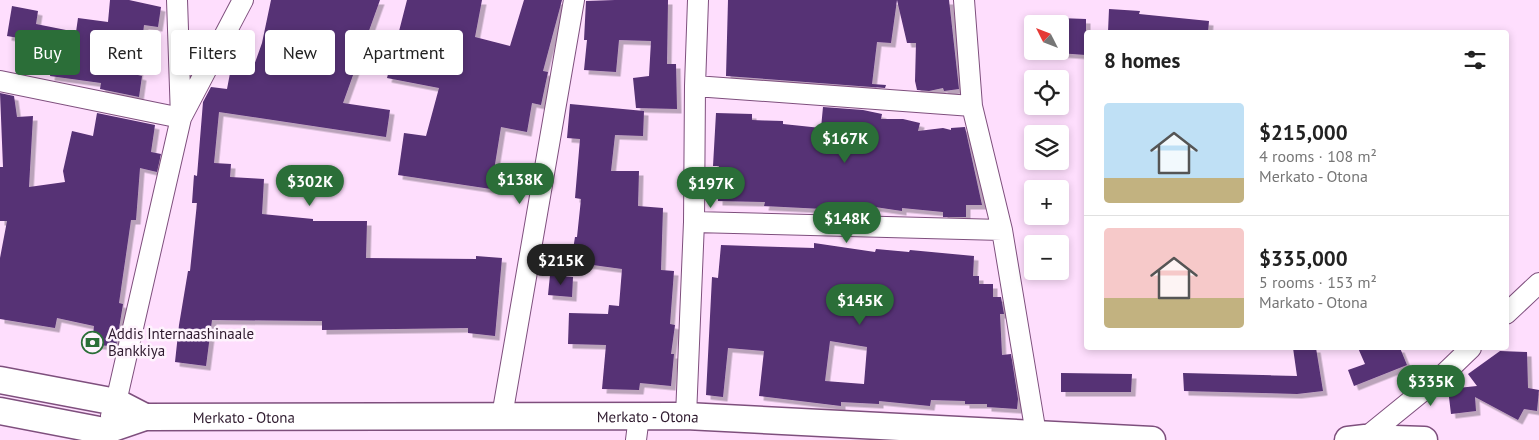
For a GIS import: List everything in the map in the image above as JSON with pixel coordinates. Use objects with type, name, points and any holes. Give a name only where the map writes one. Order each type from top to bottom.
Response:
[{"type":"main road","points":[[0,380],[116,402],[144,417]]},
{"type":"main road","points":[[0,411],[103,436],[144,417]]},
{"type":"main road","name":"Merkato - Otona","points":[[144,417],[502,416],[638,428],[686,416],[1037,437],[1152,440]]},
{"type":"main road","points":[[1356,439],[1424,440]]},
{"type":"street","points":[[177,0],[181,118]]},
{"type":"street","points":[[103,436],[116,402],[181,118],[243,0]]},
{"type":"street","points":[[502,416],[574,0]]},
{"type":"street","points":[[686,416],[694,222],[694,86],[698,0]]},
{"type":"street","points":[[964,0],[972,106],[1002,230],[1037,437]]},
{"type":"street","points":[[0,81],[181,118]]},
{"type":"street","points":[[694,86],[972,106]]},
{"type":"street","points":[[694,222],[1002,230]]},
{"type":"street","points":[[1509,311],[1539,283]]},
{"type":"street","points":[[1356,439],[1445,373],[1469,350]]},
{"type":"building","points":[[110,0],[129,0],[161,7],[158,27],[144,25],[143,30],[90,30],[90,75],[142,76],[139,97],[100,89],[101,83],[50,76],[80,75],[80,30],[76,30],[78,18],[108,22]]},
{"type":"building","points":[[271,0],[380,0],[369,30],[345,30],[345,75],[353,75],[343,103],[390,110],[386,137],[219,112],[214,163],[231,164],[230,177],[264,179],[262,214],[313,219],[313,221],[367,221],[366,258],[476,259],[476,256],[502,258],[495,336],[468,333],[468,328],[322,330],[322,321],[212,320],[206,366],[175,362],[179,325],[188,271],[190,271],[197,203],[192,203],[194,175],[197,176],[203,102],[211,87],[227,89],[230,75],[255,75],[255,63],[262,43]]},
{"type":"building","points":[[407,0],[482,0],[475,37],[510,46],[524,0],[562,0],[543,71],[548,72],[541,105],[532,103],[527,132],[501,127],[491,189],[398,175],[404,133],[426,136],[439,88],[387,78],[388,75],[463,75],[463,30],[399,30]]},
{"type":"building","points":[[668,0],[667,64],[676,64],[677,109],[636,108],[633,78],[649,76],[651,41],[619,40],[616,72],[584,70],[587,40],[584,40],[586,1]]},
{"type":"building","points":[[728,0],[897,0],[891,43],[877,42],[872,84],[886,85],[885,88],[726,76]]},
{"type":"building","points":[[897,0],[949,0],[959,89],[944,91],[943,88],[929,91],[917,90],[915,81],[916,43],[907,43]]},
{"type":"building","points":[[12,6],[38,11],[36,24],[66,30],[15,30],[15,37],[7,36]]},
{"type":"building","points":[[1109,9],[1140,11],[1139,14],[1209,21],[1208,30],[1108,30]]},
{"type":"building","points":[[1069,18],[1086,19],[1084,55],[1069,54]]},
{"type":"building","points":[[0,93],[14,96],[17,117],[33,116],[29,187],[65,182],[63,171],[72,131],[93,136],[97,113],[155,125],[151,152],[161,154],[157,172],[140,168],[136,220],[131,220],[119,303],[123,304],[116,347],[92,344],[94,326],[57,318],[55,328],[0,319],[0,258],[7,221],[0,221],[0,167],[3,167]]},
{"type":"building","points":[[570,104],[644,111],[643,136],[615,135],[611,171],[639,171],[638,206],[663,208],[661,270],[674,271],[670,324],[675,325],[671,354],[674,354],[671,386],[640,383],[639,390],[602,389],[606,345],[568,344],[569,313],[608,314],[609,305],[619,306],[622,269],[571,262],[575,237],[577,237],[581,199],[575,198],[580,139],[567,138]]},
{"type":"building","points":[[823,107],[863,110],[882,114],[881,119],[903,119],[920,123],[918,131],[943,128],[951,130],[951,128],[965,127],[982,205],[966,205],[966,217],[943,217],[943,212],[902,208],[902,211],[875,207],[875,211],[843,210],[764,206],[765,202],[718,201],[719,166],[713,166],[716,113],[752,114],[752,120],[783,121],[783,124],[821,128]]},
{"type":"building","points":[[814,243],[875,252],[876,249],[909,252],[910,250],[974,256],[973,276],[979,276],[979,284],[993,284],[993,297],[1001,297],[1004,314],[1000,314],[1002,355],[1011,354],[1018,399],[1017,409],[987,407],[987,404],[965,404],[965,401],[931,400],[930,406],[879,401],[879,404],[841,402],[841,406],[759,396],[764,351],[728,348],[723,397],[706,395],[712,277],[718,278],[721,245],[814,248]],"holes":[[[830,341],[867,347],[864,384],[825,381]]]},
{"type":"building","points":[[550,275],[573,277],[572,297],[548,295]]},
{"type":"building","points":[[1293,350],[1316,350],[1323,391],[1297,394],[1184,391],[1183,373],[1297,376]]},
{"type":"building","points":[[1359,350],[1401,350],[1407,365],[1354,386],[1348,370],[1365,364]]},
{"type":"building","points":[[1500,351],[1527,352],[1528,388],[1539,390],[1537,411],[1524,409],[1518,420],[1475,397],[1476,411],[1451,414],[1448,389],[1477,386],[1468,374]]},
{"type":"building","points":[[1061,373],[1132,374],[1131,392],[1061,392]]},
{"type":"place","name":"Addis Internaashinaale Bankkiya","points":[[92,342]]}]
